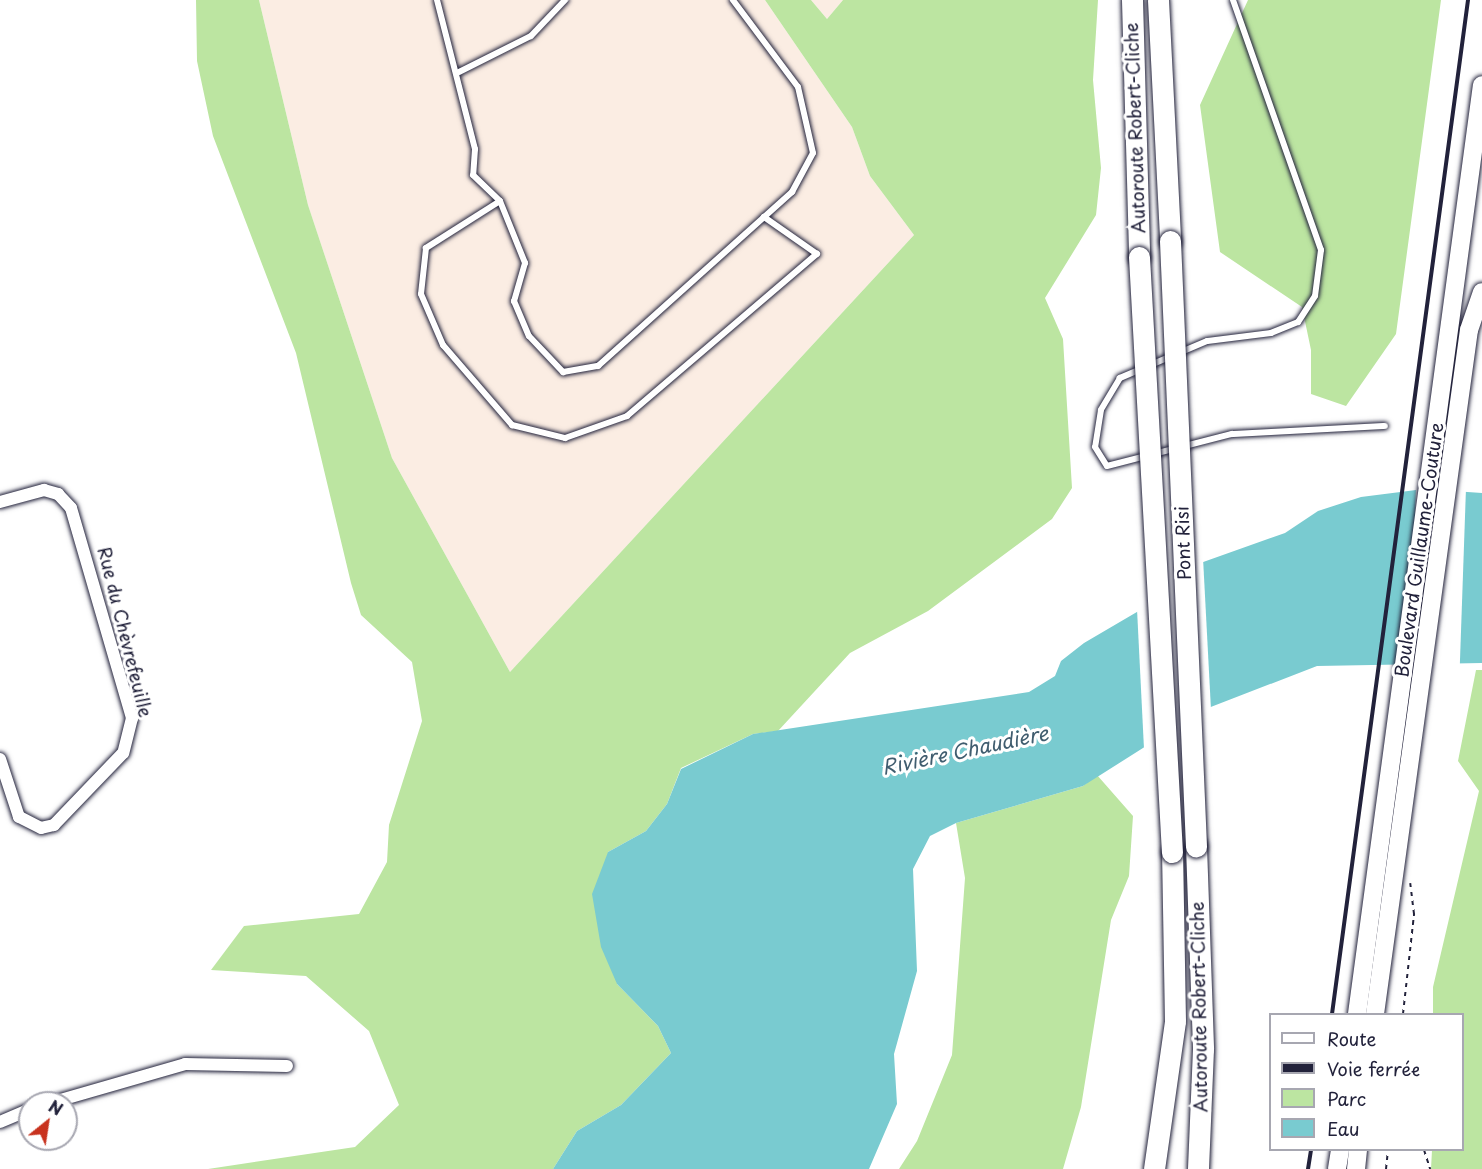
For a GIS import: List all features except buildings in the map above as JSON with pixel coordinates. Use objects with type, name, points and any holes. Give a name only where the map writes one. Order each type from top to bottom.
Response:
[{"type":"highway","name":"Autoroute Robert-Cliche","points":[[1132,0],[1139,257]]},
{"type":"highway","name":"Autoroute Robert-Cliche","points":[[1158,0],[1170,241]]},
{"type":"highway","name":"Pont Risi","points":[[1170,241],[1196,846]]},
{"type":"highway","name":"Pont Risi","points":[[1139,257],[1172,852]]},
{"type":"highway","name":"Autoroute Robert-Cliche","points":[[1196,846],[1203,1049],[1198,1169]]},
{"type":"highway","name":"Autoroute Robert-Cliche","points":[[1154,1169],[1175,1021],[1172,852]]},
{"type":"main road","name":"Boulevard Guillaume-Couture","points":[[1375,1013],[1396,784],[1449,326],[1482,85]]},
{"type":"main road","name":"Boulevard Guillaume-Couture","points":[[1357,1013],[1469,330],[1482,292]]},
{"type":"main road","points":[[1337,1169],[1340,1151]]},
{"type":"main road","points":[[1356,1169],[1358,1151]]},
{"type":"street","name":"Rue du Chèvrefeuille","points":[[0,502],[44,490],[58,494],[70,508],[132,718],[123,753],[54,825],[41,828],[19,817],[0,759]]},
{"type":"street","points":[[78,1095],[186,1064],[287,1065]]},
{"type":"street","points":[[0,1122],[18,1114]]},
{"type":"lane","points":[[437,0],[459,72],[475,149],[473,175],[500,201],[525,263],[514,301],[529,336],[563,372],[598,366],[792,192],[813,153],[798,87],[733,0]]},
{"type":"lane","points":[[459,72],[531,36],[566,0]]},
{"type":"lane","points":[[1233,0],[1321,250],[1315,296],[1298,322],[1271,333],[1208,341],[1120,378],[1101,411],[1095,447],[1107,466],[1232,435],[1386,426]]},
{"type":"lane","points":[[500,201],[426,248],[421,294],[443,345],[512,425],[565,438],[627,416],[817,254],[764,217]]},
{"type":"path","points":[[1403,1013],[1414,914],[1409,879]]},
{"type":"path","points":[[1386,1169],[1388,1151]]},
{"type":"path","points":[[1425,1151],[1430,1169]]},
{"type":"shaded area","points":[[259,0],[765,0],[852,127],[870,176],[914,235],[510,672],[392,458],[308,205]]},
{"type":"shaded area","points":[[811,0],[843,0],[827,19]]},
{"type":"green space","points":[[196,0],[259,0],[308,205],[392,458],[510,672],[914,235],[870,176],[852,127],[765,0],[811,0],[827,19],[843,0],[1098,0],[1093,80],[1101,168],[1096,215],[1045,298],[1063,339],[1072,488],[1052,519],[928,611],[850,653],[778,731],[753,734],[681,768],[667,804],[646,831],[608,852],[617,984],[658,1026],[671,1053],[621,1105],[577,1131],[553,1169],[208,1169],[355,1147],[399,1105],[369,1031],[306,976],[211,970],[244,926],[359,914],[387,862],[389,825],[422,721],[412,662],[361,615],[351,583],[296,353],[213,136],[197,61]]},
{"type":"green space","points":[[1248,0],[1441,0],[1396,334],[1346,406],[1311,394],[1311,350],[1302,307],[1220,252],[1200,105]]},
{"type":"green space","points":[[1476,670],[1482,670],[1482,1169],[1431,1169],[1432,1151],[1464,1151],[1464,1013],[1433,1013],[1433,987],[1479,791],[1458,761]]},
{"type":"green space","points":[[1097,775],[1133,816],[1129,876],[1111,920],[1081,1107],[1063,1169],[899,1169],[917,1141],[952,1055],[965,878],[956,823],[1083,786]]},
{"type":"water","name":"Rivière Chaudière","points":[[1424,489],[1482,493],[1482,663],[1317,666],[1203,710],[1083,786],[956,823],[930,836],[913,869],[917,971],[894,1054],[897,1104],[869,1169],[553,1169],[577,1131],[621,1105],[671,1053],[658,1026],[617,984],[601,947],[592,894],[608,852],[646,831],[667,804],[681,769],[753,734],[1029,692],[1055,676],[1061,661],[1084,643],[1142,609],[1192,566],[1285,533],[1318,511],[1361,497]]},
{"type":"pier","points":[[1416,487],[1466,489],[1460,669],[1410,667]]},
{"type":"pier","points":[[1203,558],[1211,710],[1144,749],[1137,609],[1162,584]]},
{"type":"railway","points":[[1332,1013],[1468,0]]},
{"type":"railway","points":[[1308,1169],[1311,1151]]}]
